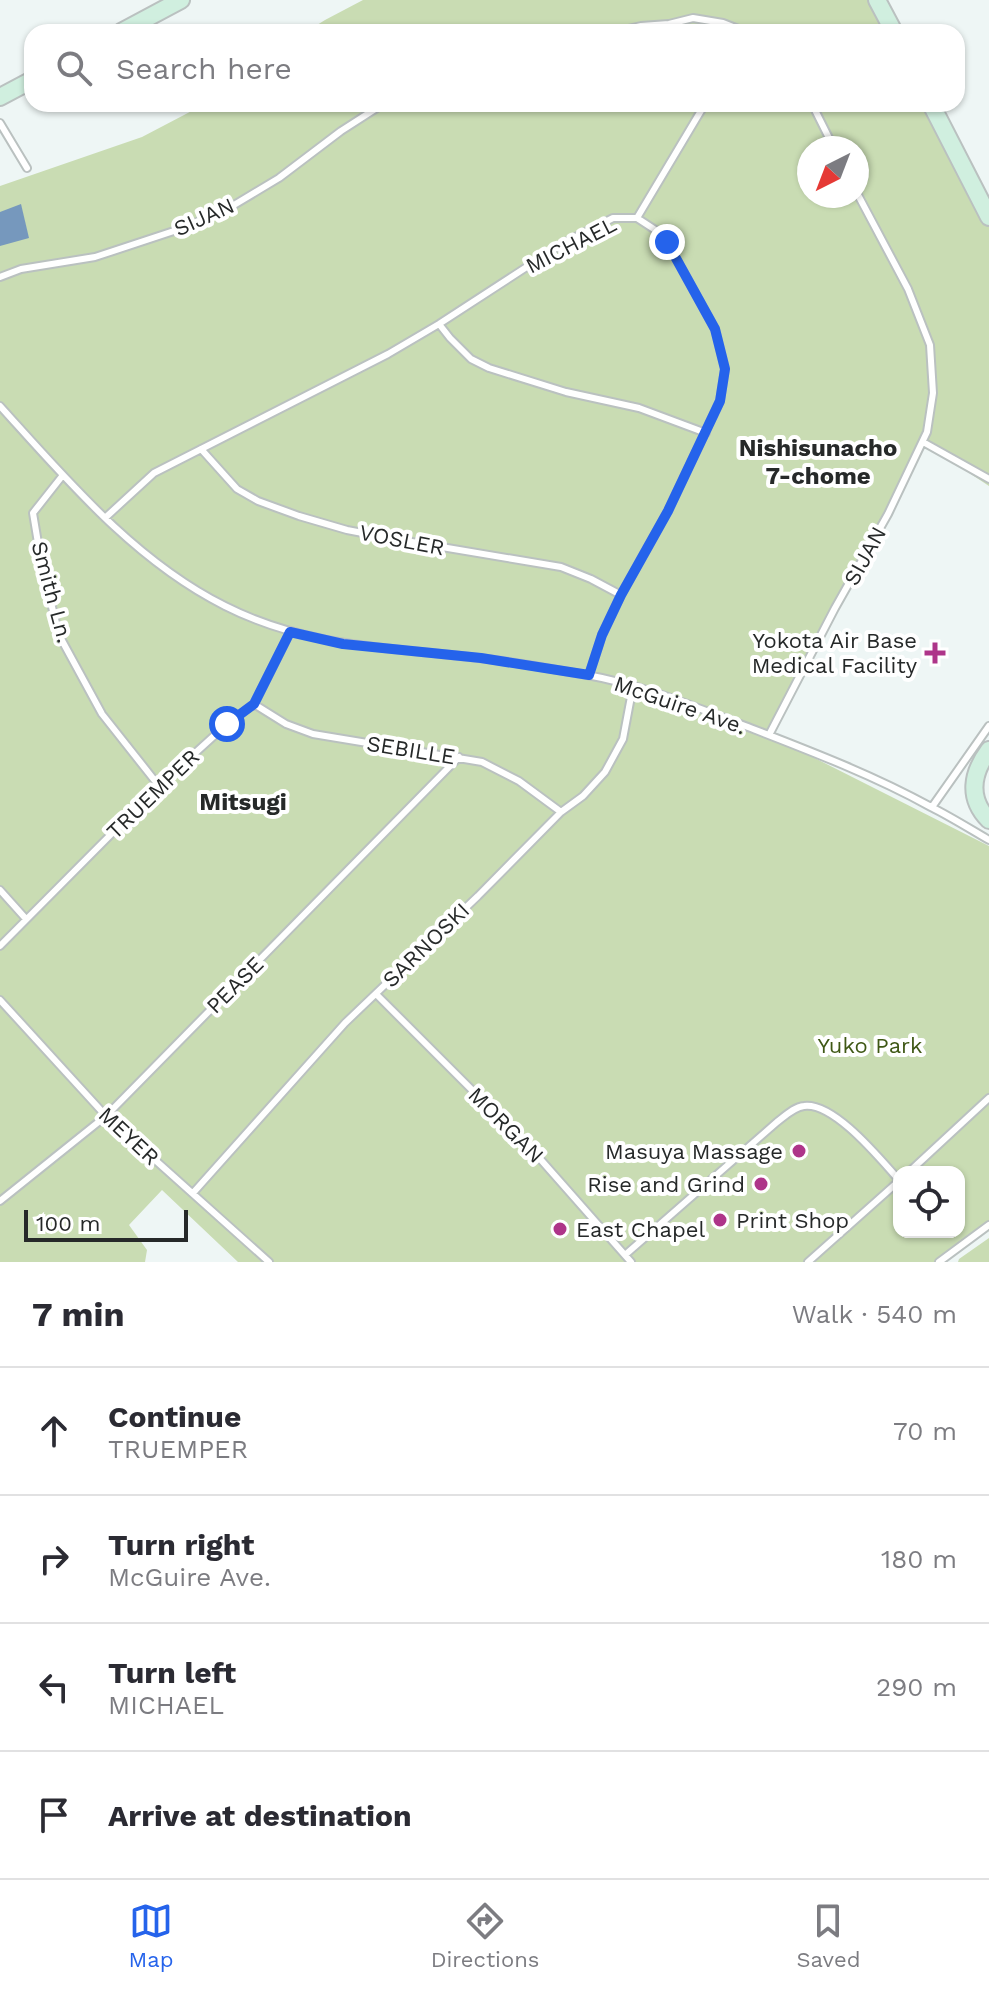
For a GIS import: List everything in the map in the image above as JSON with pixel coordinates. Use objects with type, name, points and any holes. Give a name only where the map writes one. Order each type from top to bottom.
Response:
[{"type":"street","points":[[136,24],[181,0]]},
{"type":"street","points":[[877,0],[890,24]]},
{"type":"street","points":[[0,97],[24,84]]},
{"type":"street","points":[[935,112],[989,217]]},
{"type":"street","points":[[989,750],[974,778],[975,797],[981,812],[989,820]]},
{"type":"lane","points":[[669,24],[693,18],[726,24]]},
{"type":"lane","name":"SIJAN","points":[[0,277],[21,269],[95,257],[198,222],[229,208],[279,178],[371,112]]},
{"type":"lane","points":[[637,218],[700,112]]},
{"type":"lane","points":[[816,112],[828,136]]},
{"type":"lane","points":[[0,123],[27,168]]},
{"type":"lane","name":"SIJAN","points":[[769,735],[888,514],[927,432],[933,393],[930,345],[908,289],[865,208]]},
{"type":"lane","name":"MICHAEL","points":[[105,518],[154,473],[388,354],[562,244],[613,218],[637,218],[663,235],[715,329],[725,369],[720,401],[706,433],[668,511],[621,595],[602,635],[589,675]]},
{"type":"lane","points":[[439,324],[471,359],[489,368],[566,392],[639,408],[706,433]]},
{"type":"lane","name":"McGuire Ave.","points":[[0,406],[105,518],[177,577],[228,608],[290,632],[343,644],[481,658],[589,675],[633,686],[687,703],[857,771],[932,807],[989,840]]},
{"type":"lane","points":[[923,442],[989,479]]},
{"type":"lane","name":"VOSLER","points":[[201,449],[237,489],[258,501],[303,517],[347,530],[561,567],[621,595]]},
{"type":"lane","name":"Smith Ln.","points":[[63,475],[33,513],[42,567],[59,635],[102,714],[159,786]]},
{"type":"lane","name":"TRUEMPER","points":[[0,946],[159,786],[227,724],[254,704],[290,632]]},
{"type":"lane","name":"SARNOSKI","points":[[193,1193],[345,1023],[605,772],[623,739],[633,686]]},
{"type":"lane","name":"SEBILLE","points":[[254,704],[286,724],[313,734],[482,762],[561,812]]},
{"type":"lane","points":[[932,807],[989,726]]},
{"type":"lane","name":"PEASE","points":[[0,1201],[106,1116],[459,757]]},
{"type":"lane","points":[[0,890],[26,919]]},
{"type":"lane","name":"MORGAN","points":[[376,994],[534,1152],[631,1262]]},
{"type":"lane","name":"MEYER","points":[[0,1000],[106,1116],[269,1262]]},
{"type":"lane","points":[[915,1166],[989,1098]]},
{"type":"lane","points":[[625,1255],[777,1122],[806,1105],[818,1106],[832,1114],[893,1175]]},
{"type":"lane","points":[[808,1262],[893,1186]]},
{"type":"lane","points":[[939,1262],[989,1225]]},
{"type":"green space","points":[[363,0],[877,0],[890,24],[319,24]]},
{"type":"green space","name":"Yuko Park","points":[[190,112],[935,112],[989,217],[989,486],[925,444],[769,735],[989,846],[989,1227],[943,1262],[238,1262],[162,1190],[129,1225],[147,1250],[145,1262],[0,1262],[0,186],[142,137]]},
{"type":"green space","points":[[989,1238],[989,1262],[958,1262],[959,1259]]},
{"type":"water","points":[[21,204],[29,238],[0,246],[0,212]]},
{"type":"place","name":"Yokota Air Base Medical Facility","points":[[935,653]]},
{"type":"place","name":"Masuya Massage","points":[[799,1151]]},
{"type":"place","name":"Rise and Grind","points":[[761,1184]]},
{"type":"place","name":"Print Shop","points":[[720,1220]]},
{"type":"place","name":"East Chapel","points":[[560,1229]]},
{"type":"district","name":"Nishisunacho 7-chome","points":[[818,462]]},
{"type":"district","name":"Mitsugi","points":[[243,802]]},
{"type":"route","points":[[227,724],[254,704],[290,632],[343,644],[481,658],[589,675],[602,635],[621,595],[668,511],[720,401],[725,369],[715,329],[667,242]]}]
